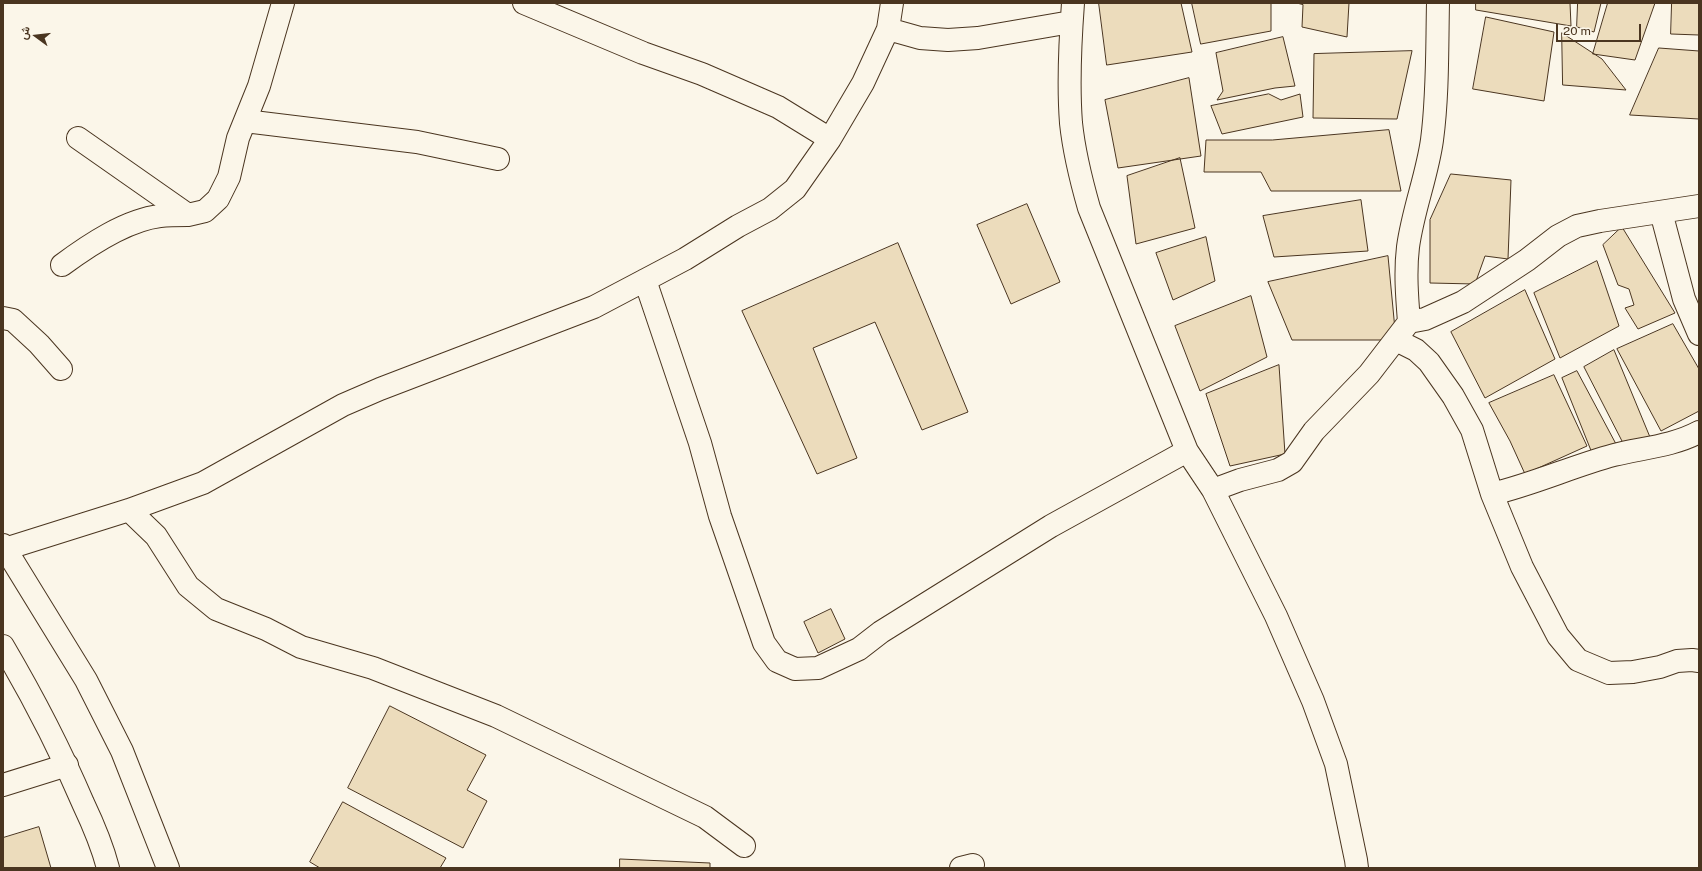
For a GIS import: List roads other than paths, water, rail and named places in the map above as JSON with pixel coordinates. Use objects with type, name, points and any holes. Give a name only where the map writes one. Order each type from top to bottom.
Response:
[{"type":"street","points":[[62,265],[122,226],[159,216],[188,215],[206,210],[218,198],[229,177],[238,138],[260,86],[283,3]]},
{"type":"street","points":[[524,3],[643,53],[702,74],[778,107],[830,140]]},
{"type":"street","points":[[168,868],[122,751],[86,680],[4,547],[129,510],[202,483],[343,405],[380,389],[594,307],[685,259],[738,226],[770,209],[795,189],[830,140],[863,83],[888,29],[892,3]]},
{"type":"street","points":[[1213,490],[1240,480],[1278,470],[1292,462],[1314,431],[1369,374],[1409,322],[1406,280],[1408,246],[1419,197],[1426,174],[1432,139],[1435,104],[1438,3]]},
{"type":"street","points":[[888,29],[920,38],[948,40],[978,38],[1072,12],[1070,89],[1071,124],[1079,169],[1089,208],[1187,451],[1213,490],[1276,616],[1313,701],[1336,764],[1356,860],[1356,868]]},
{"type":"street","points":[[245,121],[417,142],[498,159]]},
{"type":"street","points":[[78,138],[188,215]]},
{"type":"street","points":[[1409,322],[1425,319],[1463,302],[1527,260],[1558,236],[1577,226],[1699,206]]},
{"type":"street","points":[[1661,212],[1684,300],[1699,334]]},
{"type":"street","points":[[645,280],[700,443],[720,516],[764,643],[777,662],[796,669],[818,668],[859,649],[881,632],[1051,526],[1187,451]]},
{"type":"street","points":[[3,318],[13,320],[39,344],[61,369]]},
{"type":"street","points":[[1396,340],[1416,350],[1429,362],[1453,396],[1472,430],[1492,494],[1525,573],[1558,636],[1578,660],[1609,673],[1633,672],[1660,667],[1677,661],[1699,661]]},
{"type":"street","points":[[1492,494],[1520,487],[1614,455],[1675,442],[1699,432]]},
{"type":"street","points":[[129,510],[156,536],[188,586],[216,608],[266,629],[301,647],[373,668],[496,716],[705,817],[744,846]]},
{"type":"street","points":[[3,646],[26,684],[67,765],[104,850],[108,868]]},
{"type":"street","points":[[3,785],[67,765]]}]
